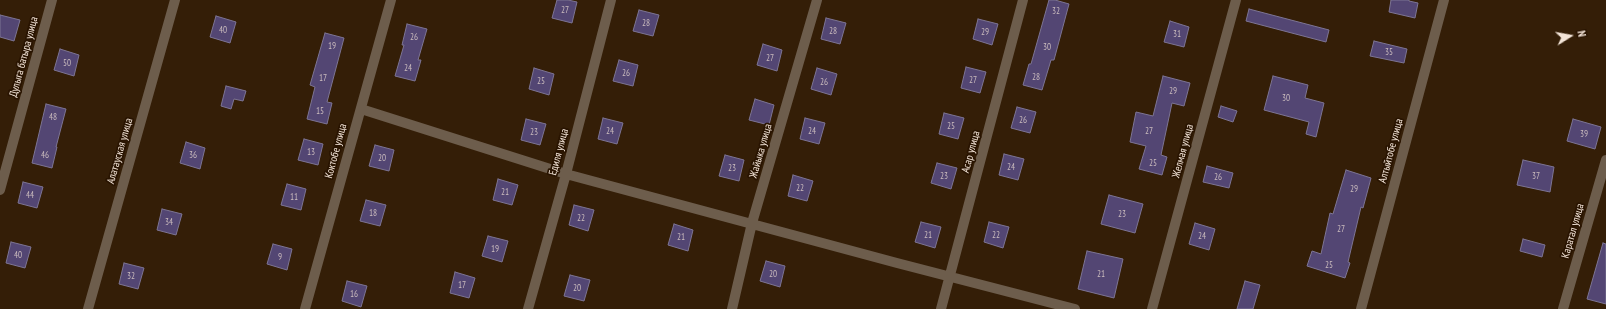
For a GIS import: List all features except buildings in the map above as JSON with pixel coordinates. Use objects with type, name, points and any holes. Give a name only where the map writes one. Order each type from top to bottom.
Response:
[{"type":"street","name":"Дулыга батыра улица","points":[[0,190],[52,0]]},
{"type":"street","name":"Алатауская улица","points":[[88,309],[175,0]]},
{"type":"street","name":"Коктобе улица","points":[[305,309],[391,0]]},
{"type":"street","name":"Едиля улица","points":[[528,309],[566,174],[611,0]]},
{"type":"street","name":"Жайыка улица","points":[[732,309],[752,223],[817,0]]},
{"type":"street","name":"Асар улица","points":[[941,309],[1023,0]]},
{"type":"street","name":"Желмая улица","points":[[1152,309],[1236,0]]},
{"type":"street","name":"Алтыйтобе улица","points":[[1361,309],[1444,0]]},
{"type":"street","points":[[360,109],[566,174],[1075,309]]},
{"type":"street","name":"Каратал улица","points":[[1563,309],[1606,160]]}]
